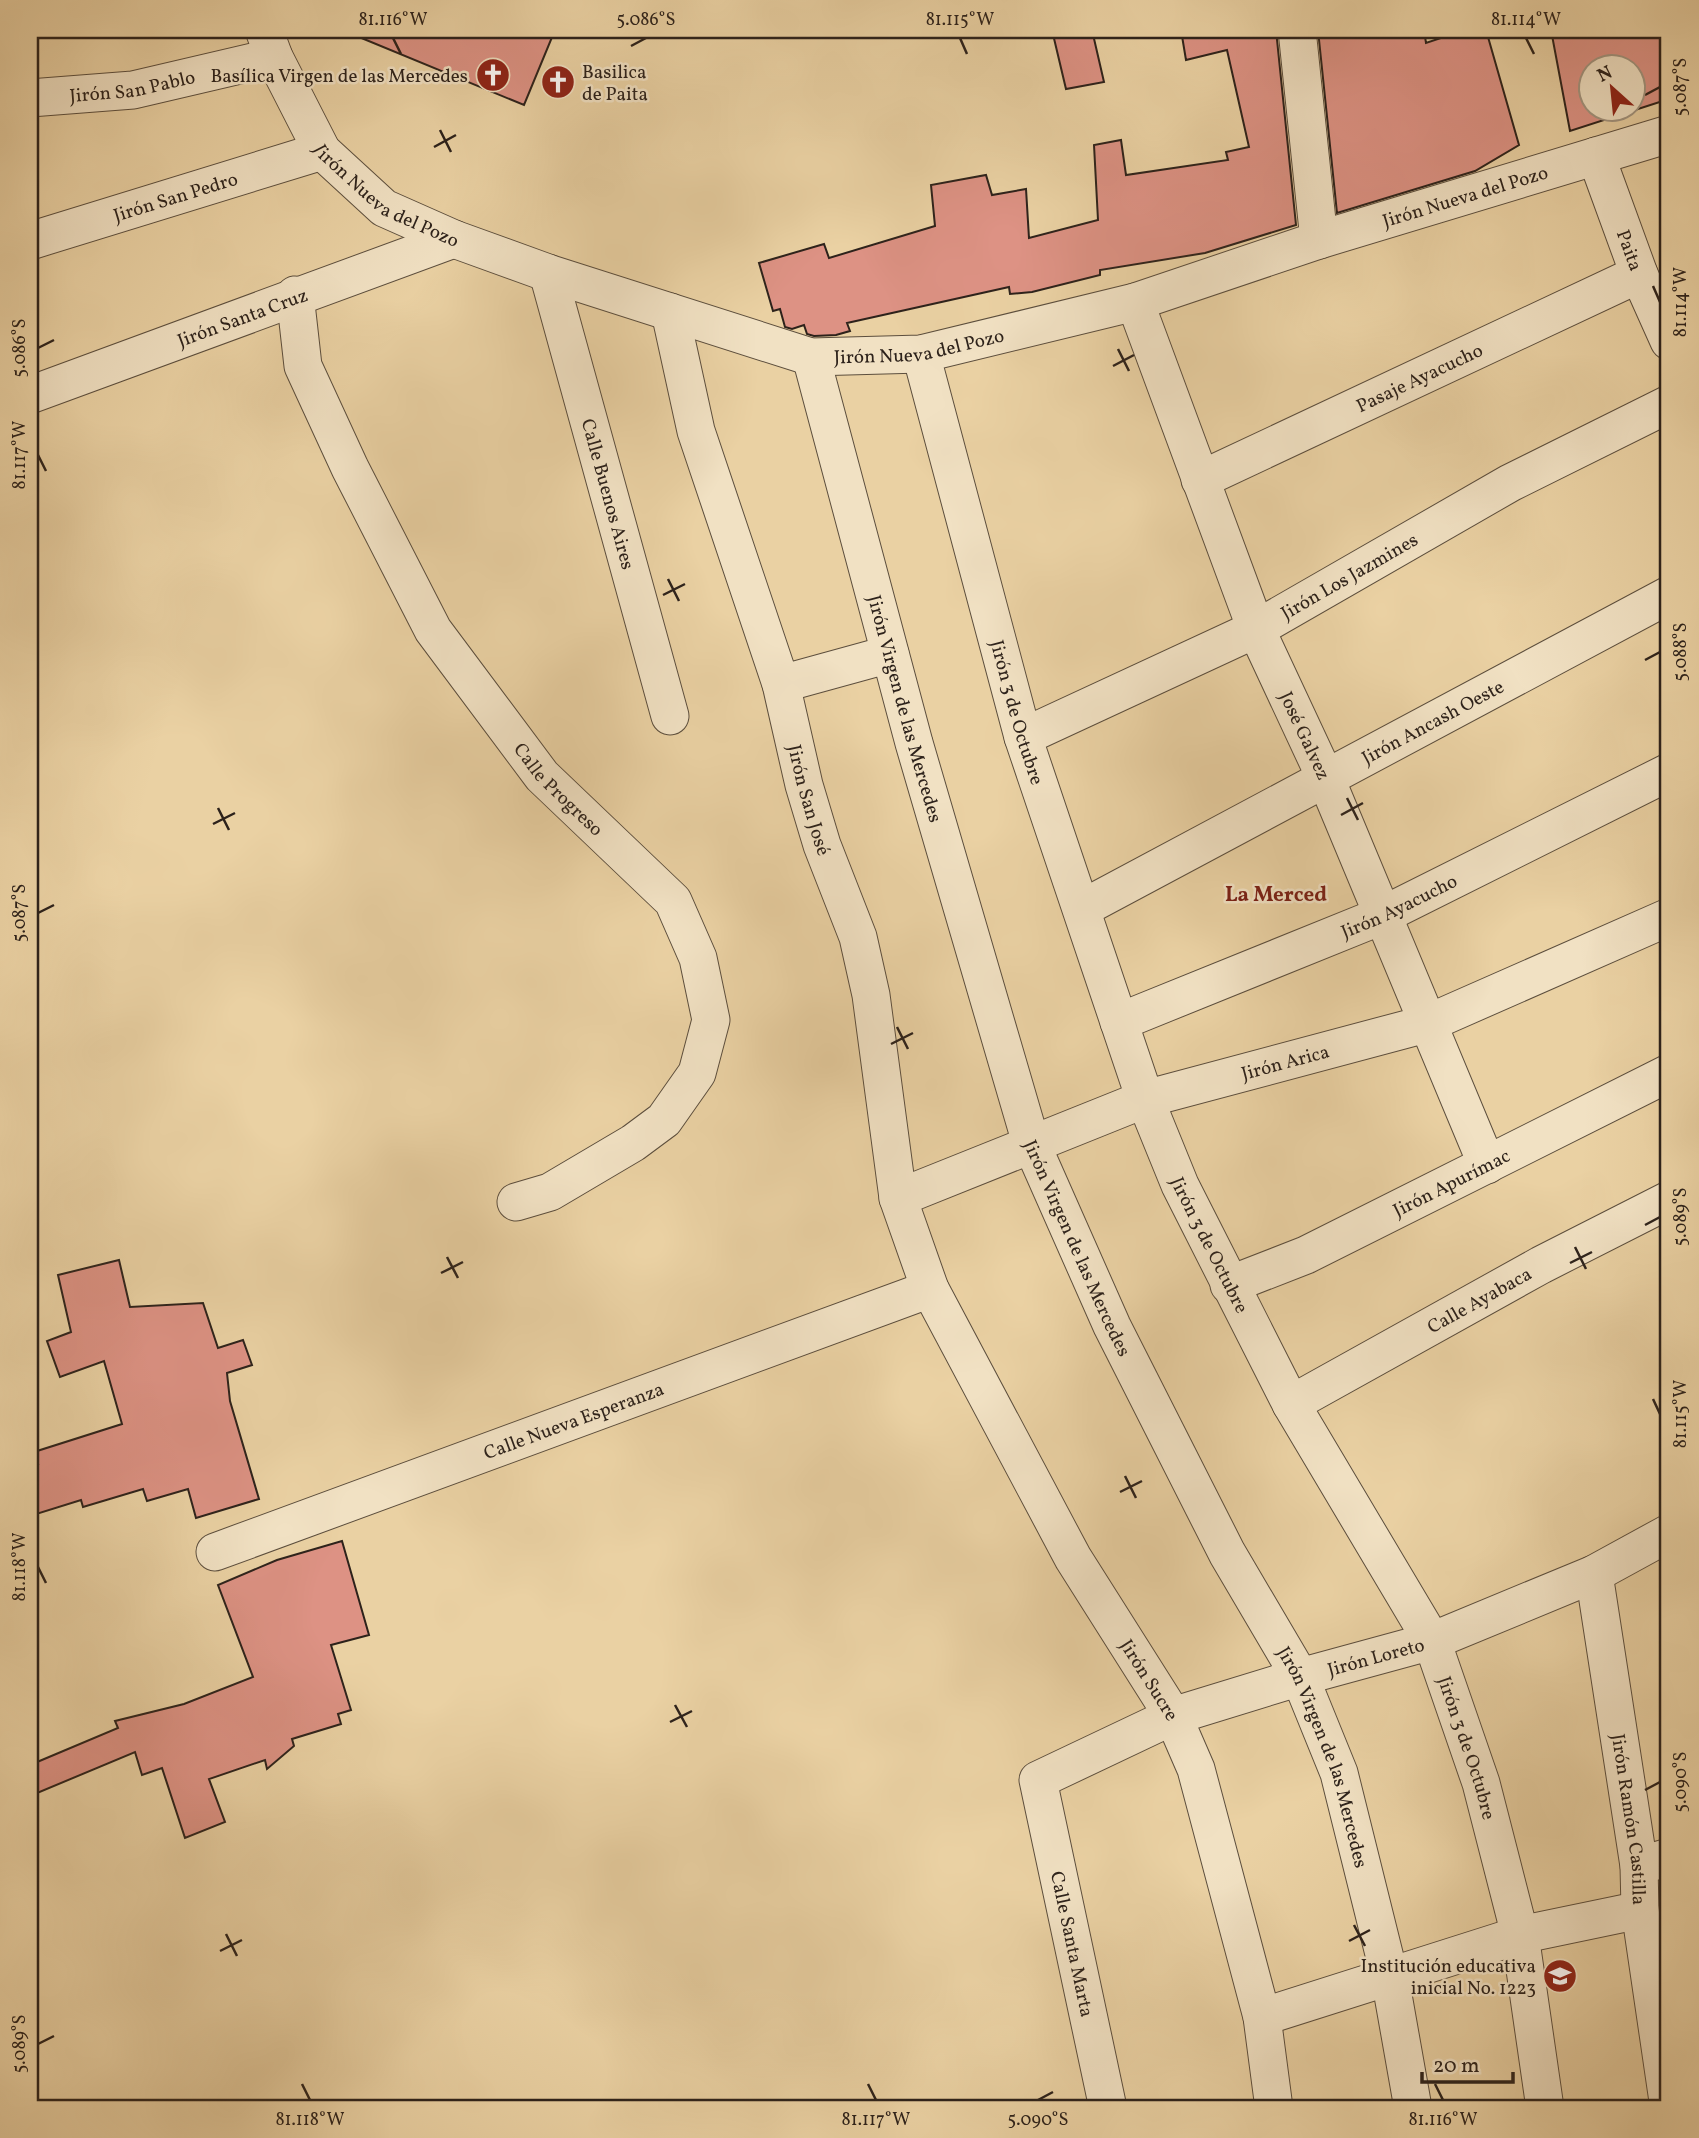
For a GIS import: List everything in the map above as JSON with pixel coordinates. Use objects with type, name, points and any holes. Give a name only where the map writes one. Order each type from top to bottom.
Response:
[{"type":"street","points":[[1297,30],[1319,240]]},
{"type":"street","name":"Jirón Nueva del Pozo","points":[[269,43],[322,152],[384,208],[454,239],[548,272],[811,357],[921,354],[1135,302],[1319,240],[1669,134]]},
{"type":"street","name":"Jirón San Pablo","points":[[30,98],[133,90],[269,43]]},
{"type":"street","name":"Jirón San Pedro","points":[[30,241],[322,152]]},
{"type":"street","name":"Paita","points":[[1596,156],[1639,274],[1669,341]]},
{"type":"street","name":"Jirón Santa Cruz","points":[[30,395],[295,295],[454,239]]},
{"type":"street","name":"Calle Buenos Aires","points":[[548,272],[670,716]]},
{"type":"street","name":"Pasaje Ayacucho","points":[[1200,480],[1639,274]]},
{"type":"street","name":"Calle Progreso","points":[[295,295],[303,366],[350,468],[433,629],[542,775],[673,901],[698,958],[711,1020],[697,1073],[664,1120],[633,1143],[561,1186],[516,1202]]},
{"type":"street","name":"José Galvez","points":[[1135,302],[1256,629],[1326,779],[1487,1165]]},
{"type":"street","name":"Jirón San José","points":[[670,312],[696,431],[781,684],[804,785],[822,845],[858,937],[871,995],[898,1198],[930,1289]]},
{"type":"street","name":"Jirón 3 de Octubre","points":[[921,354],[1023,737],[1083,908],[1145,1100],[1180,1185],[1291,1404],[1432,1641],[1481,1783],[1520,1935],[1545,2108]]},
{"type":"street","name":"Jirón Virgen de las Mercedes","points":[[811,357],[983,988],[1031,1143],[1112,1325],[1157,1418],[1227,1553],[1300,1677],[1339,1773],[1390,1978],[1413,2108]]},
{"type":"street","name":"Jirón Los Jazmines","points":[[1023,737],[1256,629],[1510,483],[1669,404]]},
{"type":"street","name":"Jirón Ancash Oeste","points":[[1083,908],[1669,595]]},
{"type":"street","points":[[781,684],[890,653]]},
{"type":"street","name":"Jirón Ayacucho","points":[[1119,1022],[1381,916],[1669,772]]},
{"type":"street","name":"Jirón Arica","points":[[898,1198],[1145,1100],[1426,1024],[1669,917]]},
{"type":"street","name":"Jirón Apurímac","points":[[1229,1285],[1306,1255],[1669,1073]]},
{"type":"street","name":"Calle Ayabaca","points":[[1291,1404],[1541,1265],[1669,1200]]},
{"type":"street","name":"Calle Nueva Esperanza","points":[[215,1552],[930,1289]]},
{"type":"street","name":"Jirón Sucre","points":[[930,1289],[1073,1558],[1173,1716],[1196,1769],[1209,1809],[1262,2017],[1274,2108]]},
{"type":"street","name":"Jirón Loreto","points":[[1038,1780],[1173,1716],[1300,1677],[1432,1641],[1594,1574],[1669,1532]]},
{"type":"street","name":"Jirón Ramón Castilla","points":[[1594,1574],[1654,1861],[1640,1910],[1669,2108]]},
{"type":"street","name":"Calle Santa Marta","points":[[1038,1780],[1108,2108]]},
{"type":"street","points":[[1262,2017],[1520,1935],[1640,1910]]},
{"type":"building","name":"Basílica Virgen de las Mercedes","points":[[342,30],[555,30],[524,105]]},
{"type":"building","points":[[1052,30],[1092,30],[1104,82],[1066,89]]},
{"type":"building","points":[[1181,30],[1276,30],[1296,225],[1205,253],[1100,270],[1100,275],[1032,292],[1010,294],[1009,287],[847,323],[850,331],[836,335],[807,334],[804,325],[792,329],[785,327],[780,309],[773,311],[759,263],[824,244],[829,258],[935,226],[931,185],[986,175],[992,195],[1026,189],[1029,238],[1098,220],[1094,145],[1121,140],[1126,175],[1228,160],[1226,152],[1249,147],[1227,50],[1186,60]]},
{"type":"building","points":[[1318,30],[1424,30],[1426,43],[1465,30],[1486,30],[1519,145],[1475,171],[1337,213]]},
{"type":"building","points":[[1551,30],[1642,30],[1643,36],[1669,31],[1669,99],[1646,106],[1646,52],[1576,52],[1576,122],[1598,122],[1570,131]]},
{"type":"building","points":[[119,1260],[130,1307],[203,1303],[218,1348],[243,1340],[252,1365],[227,1373],[230,1401],[259,1499],[196,1518],[188,1489],[147,1501],[143,1489],[83,1507],[81,1500],[30,1516],[30,1466],[38,1464],[34,1452],[122,1424],[104,1361],[60,1377],[47,1341],[71,1332],[58,1275]]},
{"type":"building","points":[[342,1541],[369,1635],[331,1645],[351,1710],[338,1714],[341,1724],[292,1739],[294,1746],[267,1769],[265,1760],[209,1779],[225,1822],[185,1838],[162,1768],[142,1775],[135,1752],[30,1796],[30,1765],[118,1728],[115,1721],[184,1704],[253,1677],[218,1585],[277,1560]]},
{"type":"place","name":"Basílica Virgen de las Mercedes","points":[[493,75]]},
{"type":"place","name":"Basilica de Paita","points":[[558,82]]},
{"type":"place","name":"Institución educativa inicial No. 1223","points":[[1560,1976]]},
{"type":"district","name":"La Merced","points":[[1276,894]]}]
